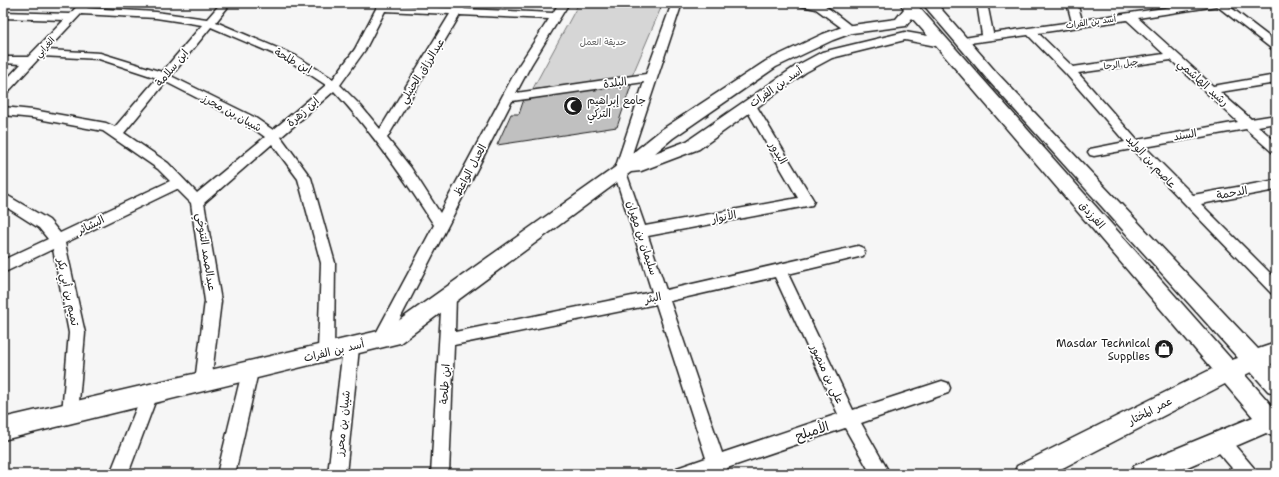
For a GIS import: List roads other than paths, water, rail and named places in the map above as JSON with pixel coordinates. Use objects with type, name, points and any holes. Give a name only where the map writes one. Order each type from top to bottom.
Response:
[{"type":"street","name":"ابن سلامة","points":[[117,133],[226,3]]},
{"type":"street","name":"العدل الواعظ","points":[[381,339],[525,66],[564,3]]},
{"type":"street","points":[[620,172],[651,77],[678,3]]},
{"type":"street","points":[[801,3],[819,6],[850,29]]},
{"type":"street","name":"الفرزدق","points":[[929,3],[1276,384]]},
{"type":"street","points":[[982,3],[988,37]]},
{"type":"street","points":[[1072,3],[1078,24]]},
{"type":"street","points":[[1219,3],[1276,46]]},
{"type":"street","name":"أسد بن الفرات","points":[[962,41],[1129,16],[1172,6],[1219,3]]},
{"type":"street","points":[[383,5],[460,8],[556,16]]},
{"type":"street","name":"ابن زهرة","points":[[197,201],[334,85],[360,50],[383,5]]},
{"type":"street","name":"أسد بن الفرات","points":[[3,429],[250,372],[326,352],[351,348],[393,337],[620,172],[667,134],[770,64],[828,37],[850,29],[901,22],[910,5]]},
{"type":"street","name":"الفرزدق","points":[[910,5],[1227,372],[1274,421]]},
{"type":"street","name":"عبدالرزاق الحنبلي","points":[[380,138],[460,8]]},
{"type":"street","name":"ابن طلحة","points":[[3,15],[79,10],[156,15],[210,23],[292,58],[334,85],[357,109],[406,171],[441,225]]},
{"type":"street","name":"الغرابي","points":[[3,90],[79,10]]},
{"type":"street","name":"رشيد الهاشمي","points":[[1129,16],[1276,149]]},
{"type":"street","name":"عاصم بن الوليد","points":[[1030,31],[1070,71],[1134,144],[1276,289]]},
{"type":"street","name":"أسد بن الفرات","points":[[620,172],[693,146],[801,69],[827,55],[905,36],[943,43]]},
{"type":"street","name":"شيبان بن محرز","points":[[3,60],[35,57],[100,56],[164,77],[250,120],[274,137],[304,178],[328,263],[326,352]]},
{"type":"street","name":"جبل الرحا","points":[[1070,71],[1173,56]]},
{"type":"street","name":"البلدة","points":[[509,98],[651,77]]},
{"type":"street","points":[[1211,90],[1276,79]]},
{"type":"street","name":"البدور","points":[[750,105],[807,201]]},
{"type":"street","name":"عبدالصمد التنوخي","points":[[3,111],[33,114],[106,127],[117,133],[163,166],[197,201],[214,301],[203,382]]},
{"type":"street","name":"السند","points":[[1094,152],[1276,119]]},
{"type":"street","name":"سليمان بن مهران","points":[[620,172],[718,469]]},
{"type":"street","name":"البشائر","points":[[3,267],[179,182]]},
{"type":"street","name":"الدحمة","points":[[1189,201],[1276,185]]},
{"type":"street","name":"تميم بن أبي بكر","points":[[3,198],[44,224],[58,241],[77,333],[70,413]]},
{"type":"street","name":"الأنوار","points":[[641,232],[807,201]]},
{"type":"street","name":"البئر","points":[[447,340],[661,297],[858,252]]},
{"type":"street","name":"علي بن منصور","points":[[779,270],[849,419],[881,474]]},
{"type":"street","name":"ابن طلحة","points":[[440,474],[449,295]]},
{"type":"street","name":"شيبان بن محرز","points":[[337,474],[351,348]]},
{"type":"street","name":"عمر المختار","points":[[1026,474],[1227,372],[1276,352]]},
{"type":"street","points":[[226,474],[250,372]]},
{"type":"street","name":"الأميلح","points":[[683,474],[718,469],[849,419],[942,388]]},
{"type":"street","points":[[119,474],[150,394]]},
{"type":"street","points":[[1143,474],[1220,441],[1274,421]]},
{"type":"street","points":[[1220,441],[1248,474]]},
{"type":"place","name":"جامع إبراهيم التركي","points":[[573,106]]},
{"type":"place","name":"Masdar Technical Supplies","points":[[1164,349]]},
{"type":"park label","name":"حديقة العمل","points":[[603,42]]}]
